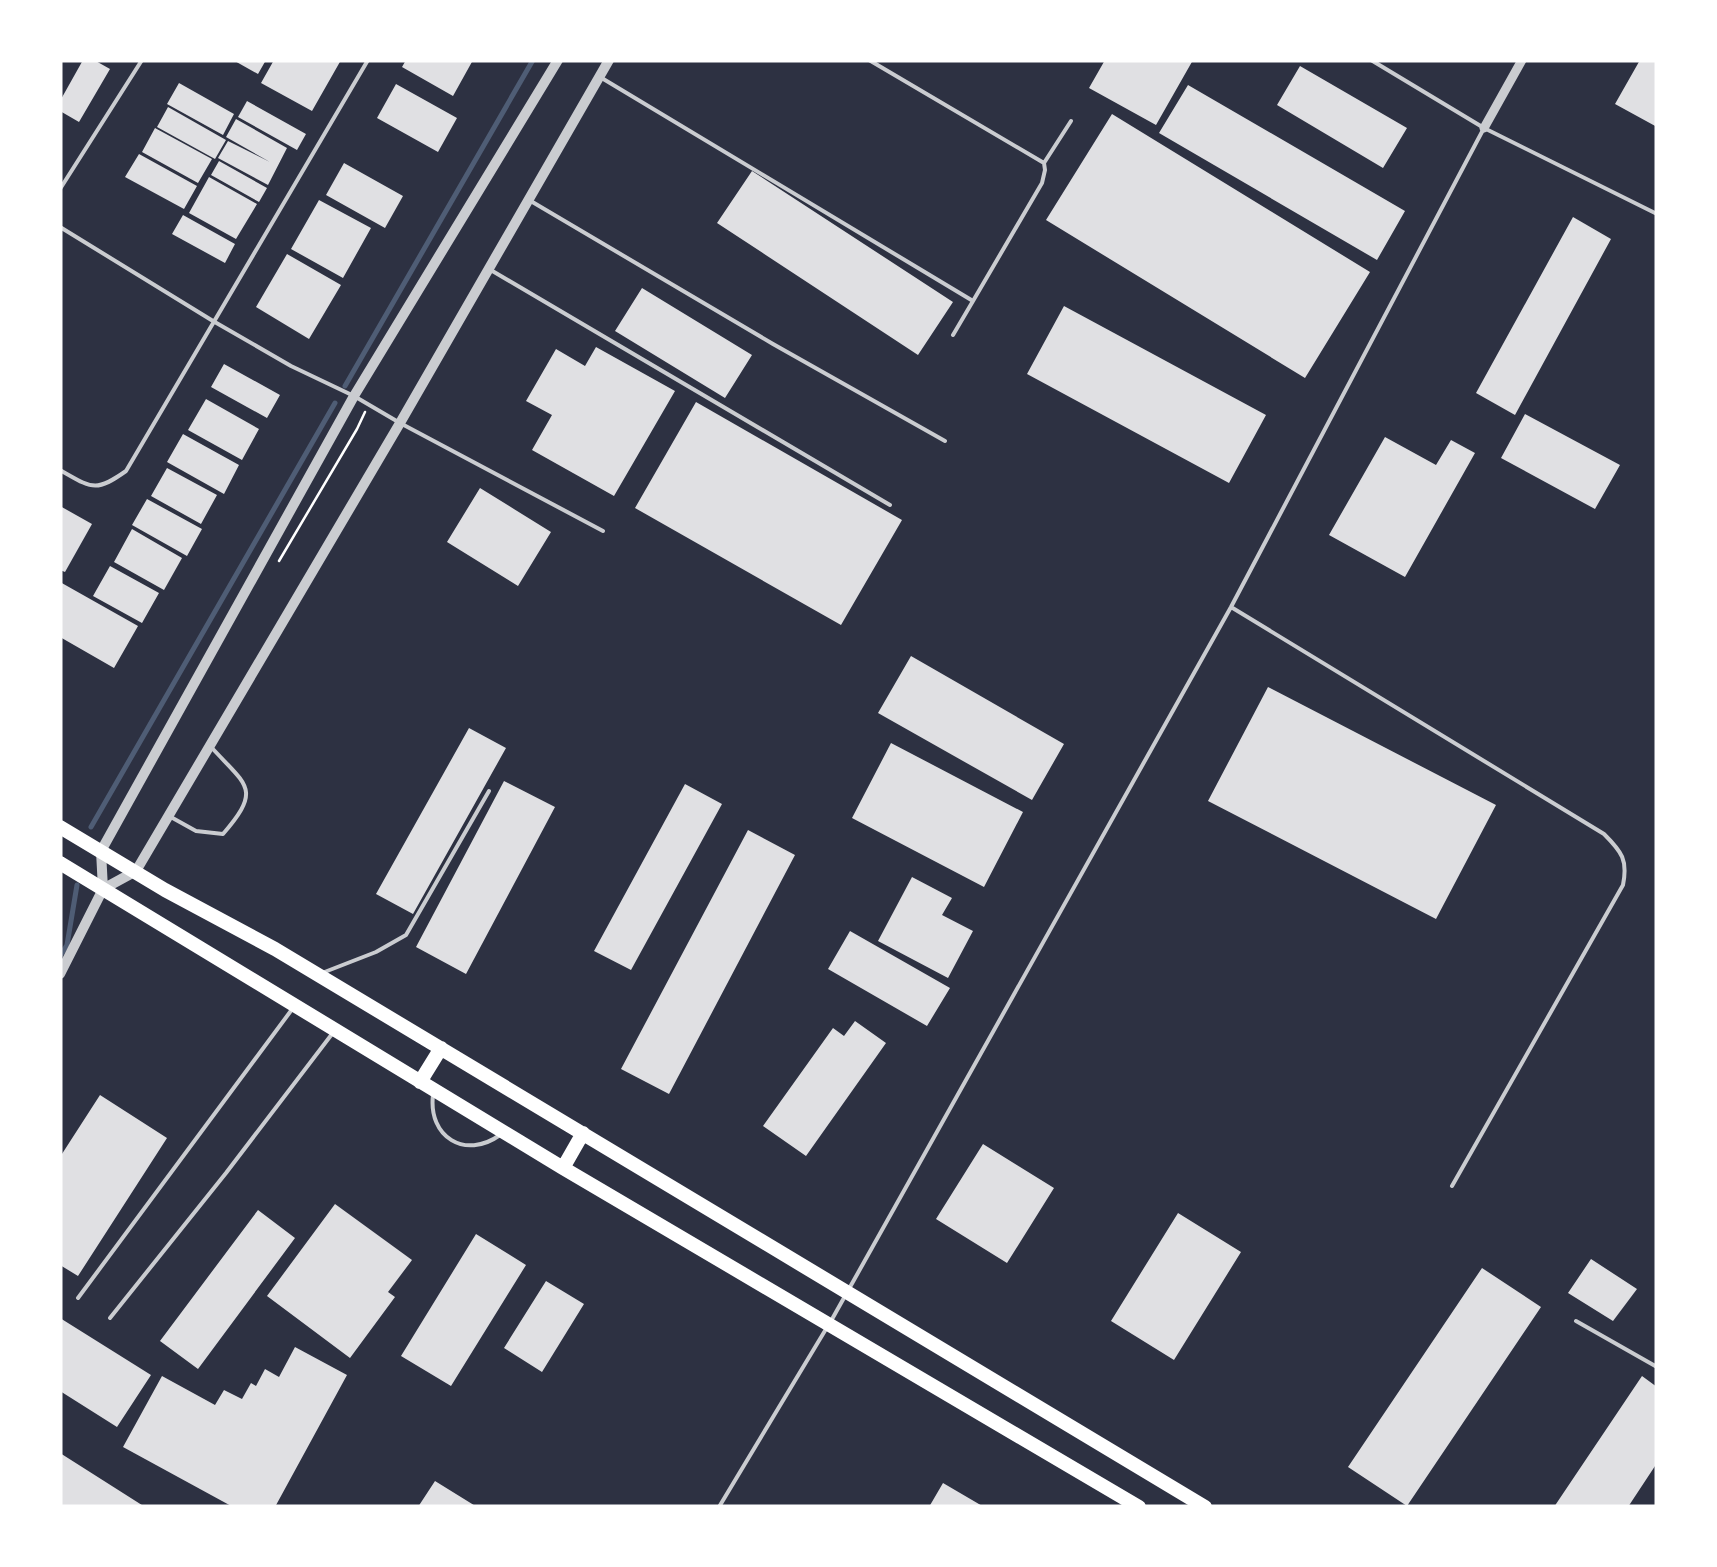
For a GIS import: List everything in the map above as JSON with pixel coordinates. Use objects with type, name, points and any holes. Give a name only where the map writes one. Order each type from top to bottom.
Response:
[{"type":"highway","points":[[60,827],[318,974],[1205,1507]]},
{"type":"highway","points":[[60,863],[563,1168],[1139,1507]]},
{"type":"highway","points":[[427,1086],[441,1048]]},
{"type":"highway","points":[[563,1168],[583,1133]]},
{"type":"street","points":[[60,974],[103,890],[100,851],[354,396],[558,60]]},
{"type":"street","points":[[103,890],[136,871],[610,60]]},
{"type":"street","points":[[1484,128],[1522,60]]},
{"type":"lane","points":[[60,470],[86,485],[104,486],[126,472],[368,60]]},
{"type":"lane","points":[[869,60],[1044,163],[1042,183],[952,335]]},
{"type":"lane","points":[[1371,60],[1484,128],[1657,214]]},
{"type":"lane","points":[[60,189],[140,61]]},
{"type":"lane","points":[[600,77],[973,300]]},
{"type":"lane","points":[[1044,163],[1071,122]]},
{"type":"lane","points":[[719,1507],[848,1292],[1231,607],[1484,128]]},
{"type":"lane","points":[[528,200],[944,441]]},
{"type":"lane","points":[[60,227],[291,366],[603,531]]},
{"type":"lane","points":[[489,269],[890,505]]},
{"type":"lane","points":[[1231,607],[1604,834],[1624,860],[1623,886],[1452,1186]]},
{"type":"lane","points":[[169,816],[196,831],[223,834],[240,814],[247,796],[246,786],[211,747]]},
{"type":"lane","points":[[318,974],[376,952],[406,935],[489,792]]},
{"type":"lane","points":[[78,1298],[296,1004]]},
{"type":"lane","points":[[110,1318],[335,1030]]},
{"type":"lane","points":[[427,1086],[436,1127],[452,1141],[474,1147],[503,1132]]},
{"type":"lane","points":[[1576,1321],[1657,1367]]},
{"type":"path","points":[[277,564],[368,404]]},
{"type":"building","points":[[83,60],[94,60],[110,69],[79,122],[60,111],[60,101]]},
{"type":"building","points":[[233,60],[266,60],[258,74]]},
{"type":"building","points":[[274,60],[341,60],[312,111],[261,83]]},
{"type":"building","points":[[406,60],[473,60],[453,96],[402,67]]},
{"type":"building","points":[[1105,60],[1193,60],[1156,125],[1089,88]]},
{"type":"building","points":[[1640,60],[1657,60],[1657,127],[1615,104]]},
{"type":"building","points":[[1300,66],[1407,128],[1383,168],[1277,105]]},
{"type":"building","points":[[179,83],[234,114],[223,135],[167,104]]},
{"type":"building","points":[[396,84],[457,118],[438,152],[377,118]]},
{"type":"building","points":[[1188,85],[1405,211],[1377,260],[1159,133]]},
{"type":"building","points":[[247,101],[306,134],[297,150],[238,117]]},
{"type":"building","points":[[168,107],[226,140],[215,159],[157,127]]},
{"type":"building","points":[[1112,114],[1370,272],[1305,378],[1046,220]]},
{"type":"building","points":[[236,119],[287,148],[268,185],[218,158],[228,141],[270,162],[226,137]]},
{"type":"building","points":[[155,128],[212,159],[198,183],[142,152]]},
{"type":"building","points":[[139,154],[197,186],[184,209],[125,177]]},
{"type":"building","points":[[219,161],[267,188],[259,202],[211,175]]},
{"type":"building","points":[[344,163],[403,196],[385,228],[326,195]]},
{"type":"building","points":[[752,171],[953,302],[918,355],[717,223]]},
{"type":"building","points":[[209,177],[257,204],[236,239],[189,213]]},
{"type":"building","points":[[319,200],[371,228],[343,278],[291,249]]},
{"type":"building","points":[[183,215],[235,244],[225,263],[172,234]]},
{"type":"building","points":[[1573,217],[1611,239],[1515,415],[1476,393]]},
{"type":"building","points":[[287,254],[341,285],[309,339],[256,307]]},
{"type":"building","points":[[642,288],[752,355],[725,398],[615,331]]},
{"type":"building","points":[[1064,306],[1266,415],[1229,483],[1027,374]]},
{"type":"building","points":[[596,347],[675,391],[614,496],[532,450],[552,415],[526,401],[556,349],[585,366]]},
{"type":"building","points":[[224,364],[280,395],[267,418],[211,387]]},
{"type":"building","points":[[206,399],[259,429],[242,460],[188,430]]},
{"type":"building","points":[[696,402],[902,520],[841,625],[635,508]]},
{"type":"building","points":[[1525,414],[1620,465],[1595,509],[1501,458]]},
{"type":"building","points":[[183,434],[239,465],[224,494],[167,462]]},
{"type":"building","points":[[1385,437],[1436,465],[1451,440],[1475,453],[1405,577],[1329,535]]},
{"type":"building","points":[[167,468],[217,495],[201,524],[151,496]]},
{"type":"building","points":[[480,488],[551,532],[518,586],[447,542]]},
{"type":"building","points":[[147,499],[202,529],[187,556],[132,525]]},
{"type":"building","points":[[60,506],[92,524],[65,572],[60,570]]},
{"type":"building","points":[[132,529],[182,558],[164,590],[114,562]]},
{"type":"building","points":[[110,566],[159,593],[142,623],[93,596]]},
{"type":"building","points":[[60,582],[138,626],[114,668],[60,637]]},
{"type":"building","points":[[911,656],[1064,744],[1032,800],[878,713]]},
{"type":"building","points":[[1268,687],[1496,805],[1436,919],[1208,801]]},
{"type":"building","points":[[469,728],[506,748],[413,914],[376,894]]},
{"type":"building","points":[[891,743],[1023,812],[984,887],[852,818]]},
{"type":"building","points":[[504,781],[555,807],[466,974],[416,947]]},
{"type":"building","points":[[685,784],[722,804],[631,970],[594,951]]},
{"type":"building","points":[[748,830],[795,855],[669,1094],[621,1069]]},
{"type":"building","points":[[912,877],[952,898],[942,915],[973,931],[948,978],[878,941]]},
{"type":"building","points":[[850,931],[950,988],[927,1026],[828,969]]},
{"type":"building","points":[[855,1021],[886,1043],[806,1156],[763,1126],[833,1028],[844,1036]]},
{"type":"building","points":[[100,1095],[167,1138],[78,1276],[60,1265],[60,1157]]},
{"type":"building","points":[[983,1144],[1054,1188],[1007,1263],[936,1219]]},
{"type":"building","points":[[335,1204],[412,1260],[388,1292],[395,1297],[350,1358],[267,1296]]},
{"type":"building","points":[[258,1210],[295,1238],[198,1369],[160,1341]]},
{"type":"building","points":[[1178,1213],[1241,1252],[1174,1360],[1111,1321]]},
{"type":"building","points":[[476,1234],[526,1265],[451,1386],[401,1356]]},
{"type":"building","points":[[1591,1259],[1637,1289],[1613,1321],[1568,1293]]},
{"type":"building","points":[[1482,1268],[1541,1307],[1407,1506],[1348,1467]]},
{"type":"building","points":[[546,1281],[584,1304],[542,1372],[504,1348]]},
{"type":"building","points":[[60,1318],[151,1375],[117,1427],[60,1391]]},
{"type":"building","points":[[295,1347],[347,1375],[275,1507],[233,1507],[123,1447],[162,1376],[215,1405],[224,1390],[242,1399],[251,1383],[256,1386],[265,1369],[279,1377]]},
{"type":"building","points":[[1642,1376],[1657,1387],[1657,1463],[1628,1507],[1554,1507]]},
{"type":"building","points":[[60,1453],[145,1507],[60,1507]]},
{"type":"building","points":[[435,1481],[477,1507],[418,1507]]},
{"type":"building","points":[[943,1483],[984,1507],[929,1507]]},
{"type":"waterway","points":[[345,386],[533,60]]},
{"type":"waterway","points":[[91,827],[335,403]]},
{"type":"waterway","points":[[60,956],[67,945],[77,885]]}]
